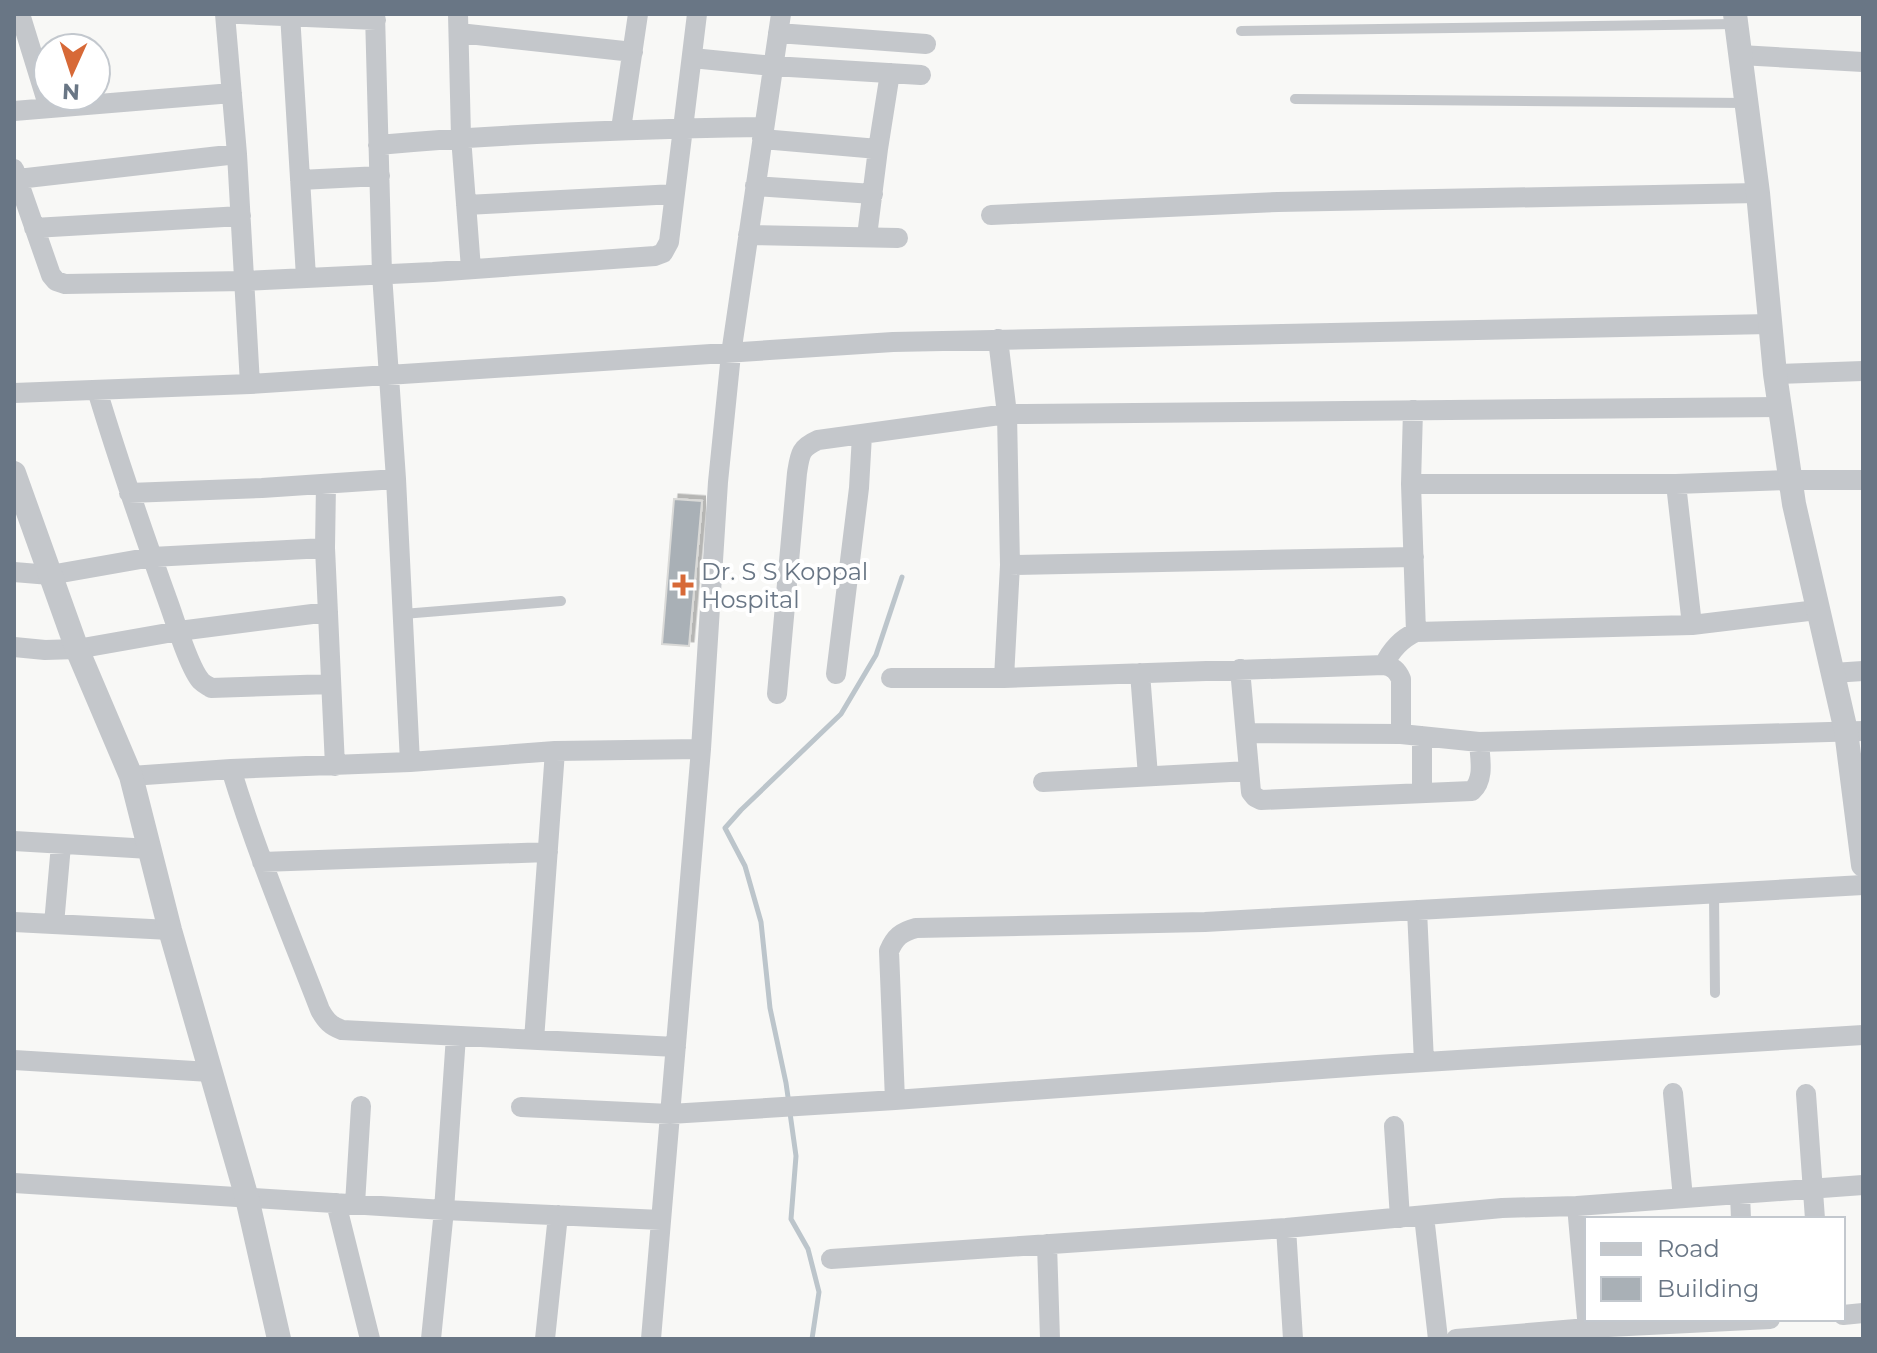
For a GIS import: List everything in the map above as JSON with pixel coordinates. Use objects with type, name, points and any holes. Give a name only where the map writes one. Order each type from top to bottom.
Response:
[{"type":"street","points":[[20,14],[32,53]]},
{"type":"street","points":[[225,14],[237,154],[250,384]]},
{"type":"street","points":[[240,14],[375,17],[382,274],[410,762]]},
{"type":"street","points":[[621,129],[638,14]]},
{"type":"street","points":[[237,154],[16,174],[51,275],[65,284],[244,281],[655,256],[663,253],[669,242],[697,14]]},
{"type":"street","points":[[290,15],[306,277]]},
{"type":"street","points":[[1736,19],[1758,193],[1775,374],[1790,480],[1833,673],[1854,731],[1863,865]]},
{"type":"street","points":[[471,269],[461,137],[458,23],[633,52]]},
{"type":"street","points":[[651,1339],[701,749],[718,482],[731,354],[779,23],[926,44]]},
{"type":"street","points":[[1740,55],[1863,62]]},
{"type":"street","points":[[692,58],[921,75]]},
{"type":"street","points":[[867,236],[890,73]]},
{"type":"street","points":[[112,103],[232,93]]},
{"type":"street","points":[[378,145],[461,137],[684,128],[763,133],[878,149]]},
{"type":"street","points":[[300,180],[380,176]]},
{"type":"street","points":[[755,186],[873,194]]},
{"type":"street","points":[[991,215],[1278,202],[1758,193]]},
{"type":"street","points":[[466,205],[675,194]]},
{"type":"street","points":[[34,228],[241,216]]},
{"type":"street","points":[[748,235],[898,238]]},
{"type":"street","points":[[14,393],[250,384],[893,342],[1770,324]]},
{"type":"street","points":[[998,339],[1007,414],[1010,565],[1004,678]]},
{"type":"street","points":[[1775,374],[1863,371]]},
{"type":"street","points":[[97,390],[129,493],[179,631],[202,683],[211,688],[331,684]]},
{"type":"street","points":[[777,694],[800,454],[807,445],[818,440],[1007,414],[1780,407]]},
{"type":"street","points":[[1413,410],[1411,484],[1416,632]]},
{"type":"street","points":[[836,674],[859,488],[862,435]]},
{"type":"street","points":[[14,473],[77,649],[131,776],[170,930],[247,1198],[279,1339]]},
{"type":"street","points":[[129,493],[396,479]]},
{"type":"street","points":[[1411,484],[1863,480]]},
{"type":"street","points":[[326,484],[325,548],[335,766]]},
{"type":"street","points":[[1676,484],[1692,625]]},
{"type":"street","points":[[14,572],[50,575],[152,557],[325,548]]},
{"type":"street","points":[[1010,565],[1414,557]]},
{"type":"street","points":[[1384,665],[1398,644],[1416,632],[1692,625],[1817,610]]},
{"type":"street","points":[[14,647],[77,649],[179,631],[328,612]]},
{"type":"street","points":[[891,678],[1004,678],[1384,665],[1392,667],[1401,679],[1401,734]]},
{"type":"street","points":[[1240,669],[1251,792],[1261,800],[1472,791],[1481,778],[1479,742]]},
{"type":"street","points":[[1833,673],[1863,671]]},
{"type":"street","points":[[1140,673],[1148,776]]},
{"type":"street","points":[[1246,733],[1401,734],[1479,742],[1854,731]]},
{"type":"street","points":[[1422,736],[1422,794]]},
{"type":"street","points":[[131,776],[410,762],[555,751],[701,749]]},
{"type":"street","points":[[534,1040],[555,751]]},
{"type":"street","points":[[231,769],[248,825],[320,1010],[332,1026],[342,1030],[676,1047]]},
{"type":"street","points":[[1043,782],[1249,771]]},
{"type":"street","points":[[14,841],[150,849]]},
{"type":"street","points":[[54,924],[61,845]]},
{"type":"street","points":[[262,862],[548,852]]},
{"type":"street","points":[[895,1100],[889,951],[895,938],[916,928],[1205,922],[1863,885]]},
{"type":"street","points":[[1417,910],[1424,1062]]},
{"type":"street","points":[[14,922],[170,930]]},
{"type":"street","points":[[521,1107],[670,1114],[1863,1035]]},
{"type":"street","points":[[431,1339],[456,1036]]},
{"type":"street","points":[[14,1060],[210,1072]]},
{"type":"street","points":[[1673,1093],[1683,1198]]},
{"type":"street","points":[[1806,1094],[1815,1217]]},
{"type":"street","points":[[361,1106],[345,1204],[370,1339]]},
{"type":"street","points":[[1394,1126],[1400,1218]]},
{"type":"street","points":[[14,1183],[444,1210],[661,1220]]},
{"type":"street","points":[[831,1259],[1286,1228],[1502,1208],[1577,1206],[1863,1185]]},
{"type":"street","points":[[1740,1194],[1741,1217]]},
{"type":"street","points":[[1577,1206],[1585,1293]]},
{"type":"street","points":[[545,1339],[558,1215]]},
{"type":"street","points":[[1424,1216],[1438,1339]]},
{"type":"street","points":[[1286,1228],[1293,1339]]},
{"type":"street","points":[[1047,1244],[1050,1339]]},
{"type":"street","points":[[1456,1339],[1588,1326],[1747,1326]]},
{"type":"lane","points":[[1241,31],[1736,19]]},
{"type":"lane","points":[[1295,99],[1747,103]]},
{"type":"lane","points":[[403,614],[561,601]]},
{"type":"lane","points":[[1714,894],[1715,993]]},
{"type":"building","points":[[674,499],[702,501],[689,646],[662,644]]},
{"type":"waterway","points":[[789,1104],[770,1008],[761,922],[745,866],[725,828],[841,714],[876,655],[902,577]]},
{"type":"waterway","points":[[790,1113],[796,1156],[791,1219],[808,1249],[819,1292],[812,1339]]},
{"type":"place","name":"Dr. S S Koppal Hospital","points":[[683,585]]}]
